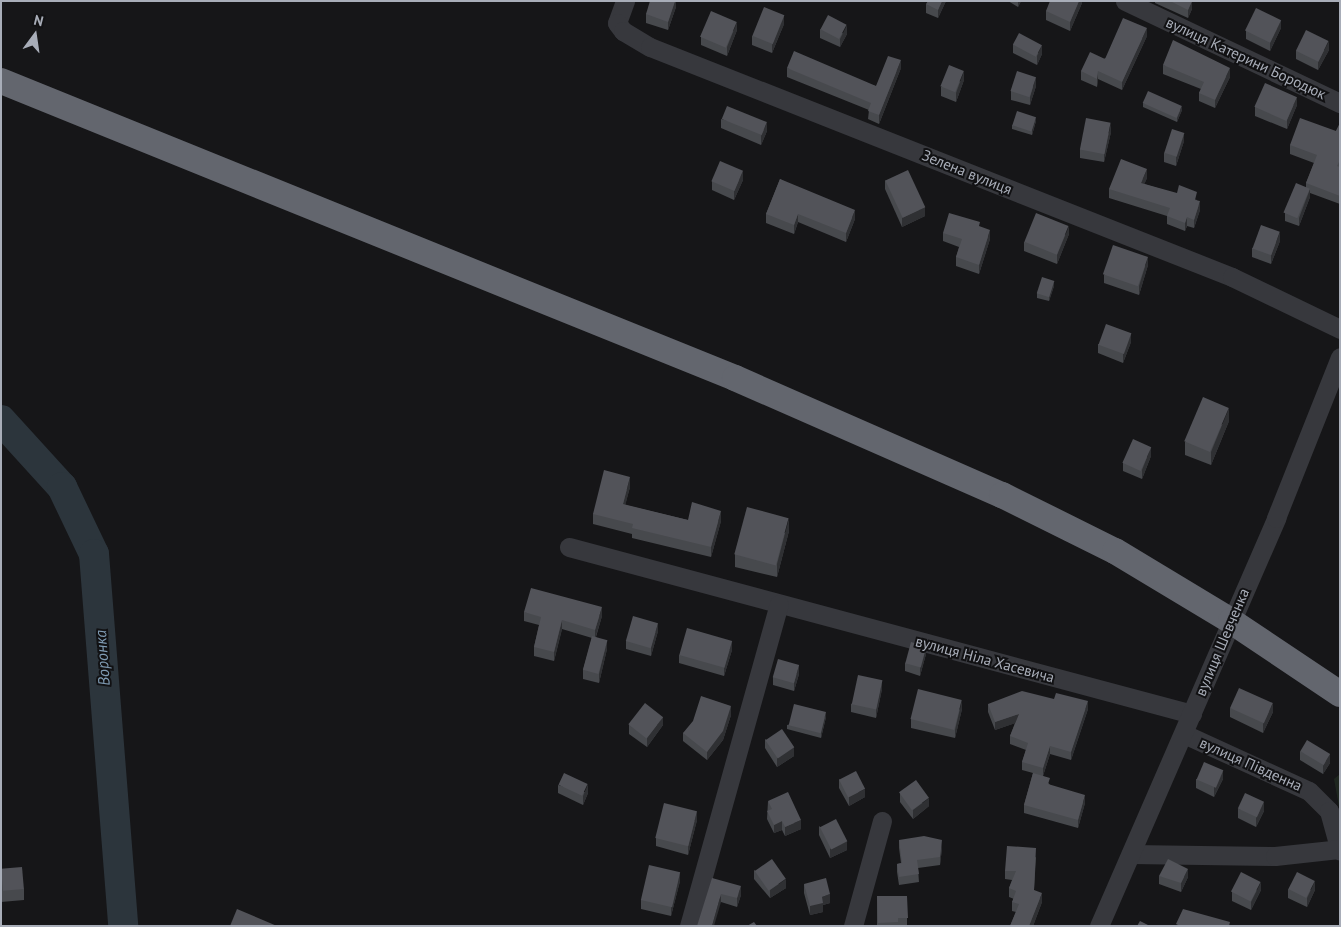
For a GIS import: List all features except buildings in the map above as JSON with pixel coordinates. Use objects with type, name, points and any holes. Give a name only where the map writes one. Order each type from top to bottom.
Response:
[{"type":"highway","points":[[1,81],[735,378],[1002,495],[1115,551],[1231,621],[1340,694]]},
{"type":"street","name":"Зелена вулиця","points":[[625,1],[616,23],[623,30],[650,47],[1232,277],[1340,330]]},
{"type":"street","name":"вулиця Катерини Бородюк","points":[[1125,1],[1340,103]]},
{"type":"street","name":"вулиця Шевченка","points":[[1099,926],[1184,734],[1340,357]]},
{"type":"street","name":"вулиця Ніла Хасевича","points":[[569,547],[1192,714]]},
{"type":"street","points":[[689,926],[779,604]]},
{"type":"street","name":"вулиця Південна","points":[[1184,734],[1309,791],[1329,811],[1339,850]]},
{"type":"street","points":[[854,926],[882,821]]},
{"type":"street","points":[[1131,854],[1275,856],[1339,850]]},
{"type":"shaded area","points":[[1340,774],[1340,812],[1334,779]]},
{"type":"waterway","name":"Воронка","points":[[1,420],[62,487],[94,554],[123,926]]}]
